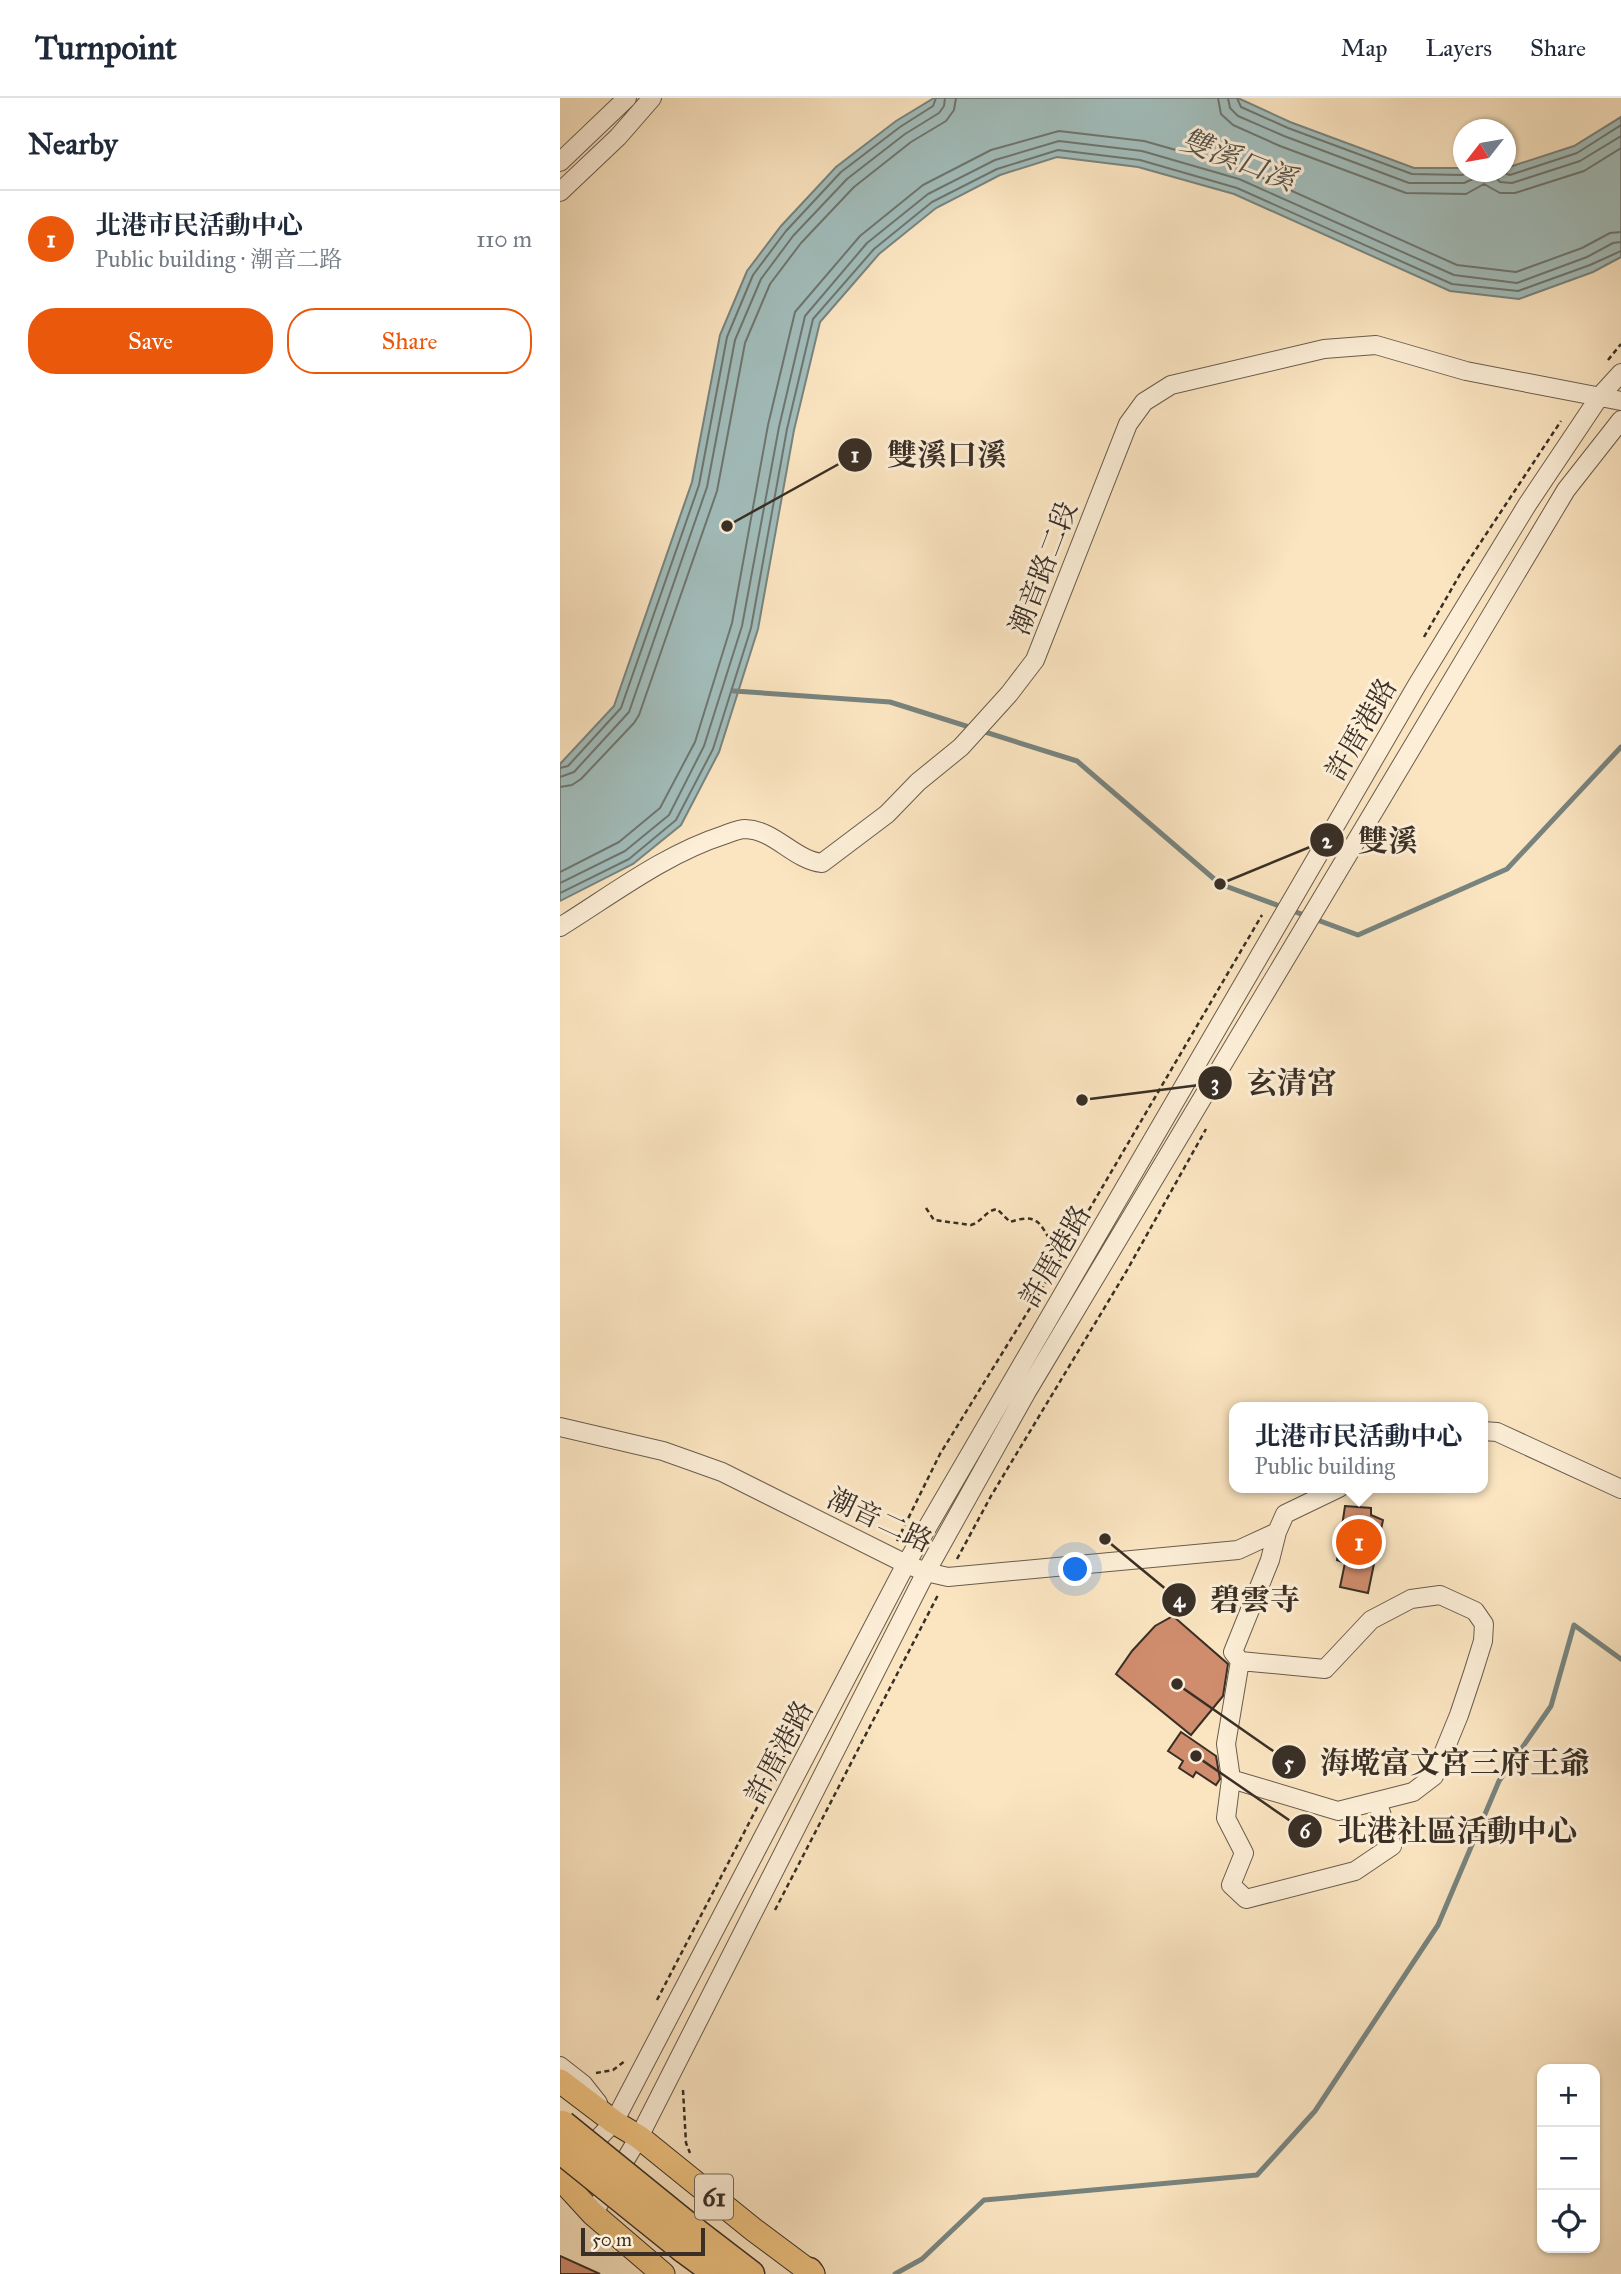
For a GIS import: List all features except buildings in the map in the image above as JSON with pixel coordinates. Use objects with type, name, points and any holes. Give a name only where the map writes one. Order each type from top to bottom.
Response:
[{"type":"highway","name":"61","points":[[562,2123],[689,2240],[717,2274]]},
{"type":"highway","name":"61","points":[[560,2150],[689,2240],[751,2274]]},
{"type":"main road","name":"61","points":[[560,2081],[614,2122],[639,2137],[811,2273]]},
{"type":"main road","points":[[560,2178],[593,2214],[663,2274]]},
{"type":"street","points":[[560,162],[627,98]]},
{"type":"street","points":[[560,192],[618,137],[652,98]]},
{"type":"street","name":"潮音路二段","points":[[560,926],[676,855],[705,841],[744,829],[761,833],[787,845],[808,861],[822,863],[887,814],[918,782],[961,747],[1009,695],[1035,660],[1128,424],[1144,401],[1171,385],[1324,349],[1376,345],[1466,371],[1613,399]]},
{"type":"street","name":"許厝港路","points":[[560,2178],[614,2122],[906,1564],[1451,629],[1527,506],[1613,399],[1621,373]]},
{"type":"street","name":"許厝港路","points":[[593,2214],[639,2137],[926,1572],[1026,1393],[1566,490],[1621,421]]},
{"type":"street","name":"潮音二路","points":[[560,1427],[663,1451],[722,1472],[906,1564],[948,1577],[1238,1550],[1277,1532],[1285,1514],[1329,1493]]},
{"type":"street","points":[[1488,1431],[1497,1432],[1621,1489]]},
{"type":"street","points":[[1231,1779],[1338,1811],[1413,1792],[1434,1776],[1459,1715],[1483,1641],[1484,1625],[1475,1611],[1440,1595],[1411,1599],[1371,1620],[1325,1669],[1240,1661],[1233,1652],[1270,1559],[1277,1532]]},
{"type":"street","points":[[1240,1661],[1226,1744],[1231,1779],[1226,1818],[1244,1853],[1231,1885],[1246,1899],[1355,1871],[1392,1846],[1377,1801]]},
{"type":"street","points":[[560,2066],[583,2084],[614,2122]]},
{"type":"path","points":[[771,1919],[991,1496],[1126,1272],[1206,1129]]},
{"type":"path","points":[[926,1208],[934,1220],[971,1225],[976,1224],[990,1210],[997,1209],[1010,1222],[1032,1218],[1044,1227],[1053,1246],[1063,1254]]},
{"type":"path","points":[[682,2089],[686,2143],[690,2154]]},
{"type":"water","name":"雙溪口溪","points":[[934,98],[1238,98],[1290,122],[1414,168],[1453,168],[1453,182],[1516,182],[1516,165],[1574,146],[1621,117],[1621,257],[1593,272],[1519,299],[1450,291],[1234,194],[1138,167],[1057,157],[1000,175],[936,208],[879,254],[820,322],[794,430],[758,629],[719,752],[681,825],[633,864],[560,901],[560,764],[614,706],[692,482],[720,335],[747,271],[781,226],[836,167],[896,121]]},
{"type":"waterway","points":[[734,691],[890,702],[1077,761],[1220,884],[1358,935],[1507,869],[1621,747]]},
{"type":"waterway","points":[[895,2274],[922,2259],[984,2200],[1257,2175],[1315,2111],[1438,1925],[1499,1781],[1551,1706],[1574,1625],[1621,1659]]},
{"type":"place","name":"雙溪口溪","points":[[727,526]]},
{"type":"place","name":"雙溪","points":[[1220,884]]},
{"type":"place","name":"玄清宮","points":[[1082,1100]]},
{"type":"place","name":"碧雲寺","points":[[1105,1539]]},
{"type":"place","name":"北港市民活動中心","points":[[1359,1542]]},
{"type":"place","name":"海墘富文宮三府王爺","points":[[1177,1684]]},
{"type":"place","name":"北港社區活動中心","points":[[1196,1756]]}]
